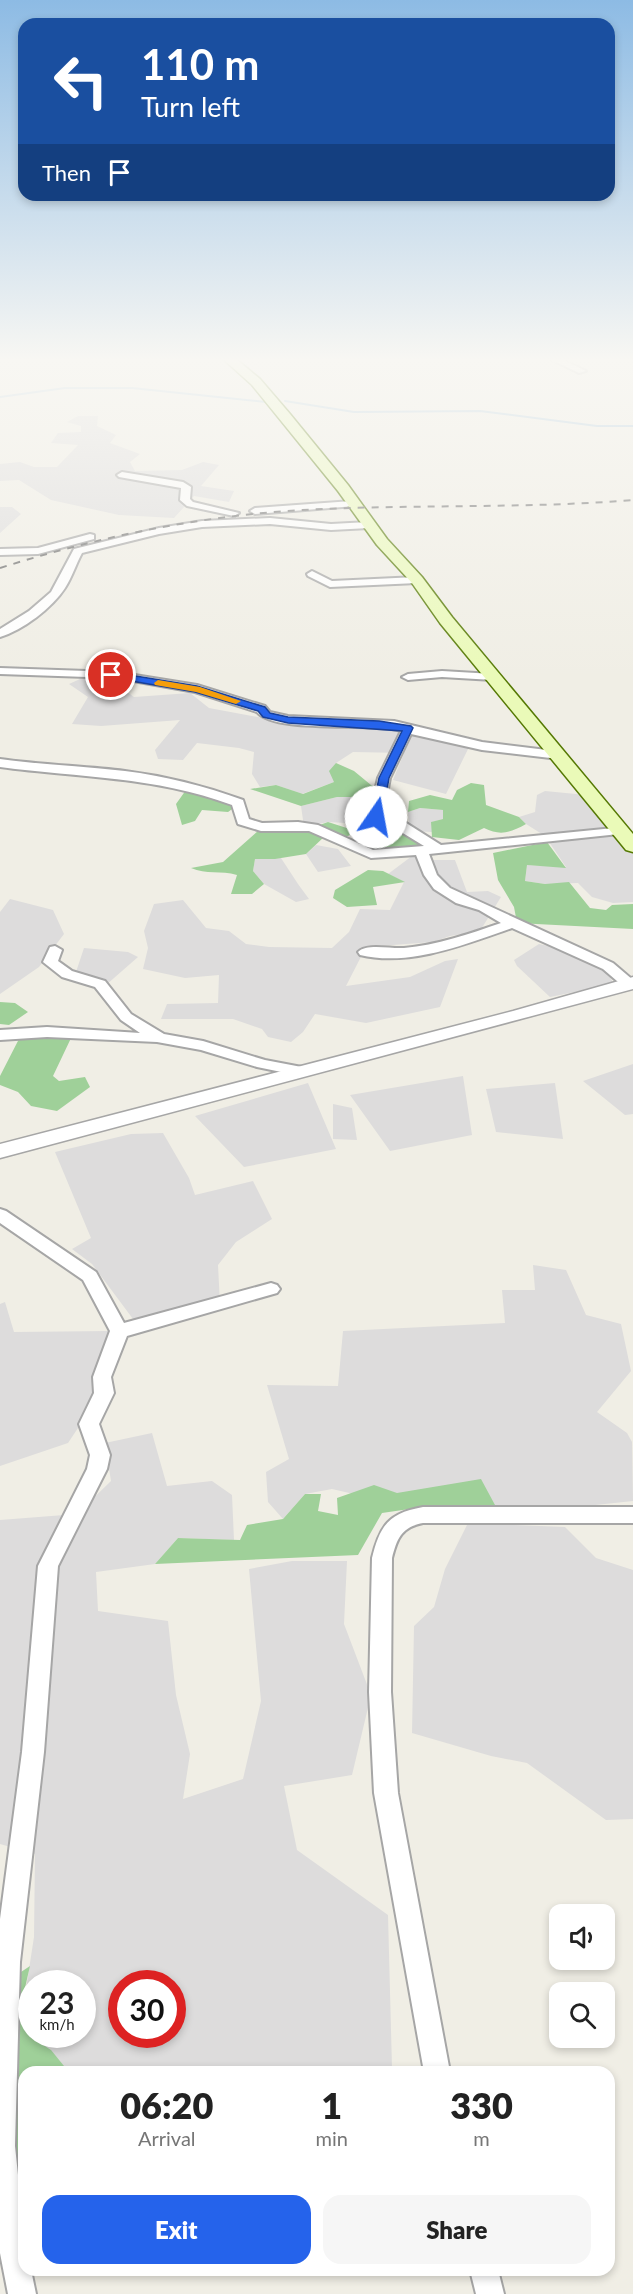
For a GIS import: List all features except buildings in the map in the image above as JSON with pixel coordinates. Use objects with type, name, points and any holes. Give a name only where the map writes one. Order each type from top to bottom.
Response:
[{"type":"main road","points":[[324,465],[369,525],[417,580],[493,677],[633,846]]},
{"type":"street","points":[[122,475],[180,484],[186,488],[185,500],[190,504],[234,513]]},
{"type":"street","points":[[0,552],[39,551],[149,523],[234,513],[352,504]]},
{"type":"street","points":[[0,634],[26,618],[51,598],[62,584],[78,551],[90,546],[169,529],[222,522],[270,521],[331,528],[369,525]]},
{"type":"street","points":[[312,574],[330,584],[417,580]]},
{"type":"street","points":[[0,671],[116,675],[197,689],[261,709],[266,715],[288,720],[379,724],[408,728],[437,737],[482,746],[559,755]]},
{"type":"street","points":[[408,677],[442,674],[493,677]]},
{"type":"street","points":[[408,728],[384,778],[376,817],[398,824],[438,849]]},
{"type":"street","points":[[0,763],[34,769],[109,772],[189,788],[238,803],[243,821],[255,826],[313,828],[371,854],[422,851],[619,830]]},
{"type":"street","points":[[422,851],[428,873],[438,886],[462,901],[484,907],[513,923],[608,966],[631,984]]},
{"type":"street","points":[[365,952],[404,953],[448,946],[513,923]]},
{"type":"street","points":[[55,950],[50,962],[72,976],[86,978],[100,984],[126,1017],[159,1038]]},
{"type":"street","points":[[0,1151],[631,984]]},
{"type":"street","points":[[0,1035],[47,1032],[159,1038],[203,1046],[263,1064],[302,1071]]},
{"type":"street","points":[[0,1215],[90,1276],[119,1331],[102,1377],[104,1394],[89,1424],[100,1455],[97,1469],[48,1566],[33,1752],[4,1962],[2,2146],[7,2217],[18,2273]]},
{"type":"street","points":[[119,1331],[271,1289]]},
{"type":"street","points":[[436,2066],[386,1793],[380,1692],[381,1569],[386,1539],[392,1528],[400,1521],[423,1515],[633,1515]]},
{"type":"street","points":[[18,2276],[22,2294]]},
{"type":"street","points":[[486,2276],[490,2294]]},
{"type":"shaded area","points":[[0,465],[57,467],[59,465],[132,465],[135,471],[182,470],[195,465],[219,465],[201,486],[234,491],[229,502],[194,496],[174,518],[119,515],[51,500],[19,480],[0,481]]},
{"type":"shaded area","points":[[0,507],[12,507],[21,514],[0,533]]},
{"type":"shaded area","points":[[105,676],[134,697],[190,693],[209,708],[296,724],[401,729],[470,745],[446,794],[393,780],[404,753],[353,752],[336,763],[334,782],[302,794],[276,785],[260,787],[252,774],[254,752],[197,743],[183,760],[158,759],[155,750],[180,720],[101,726],[72,724],[88,697],[69,684],[80,679]]},
{"type":"shaded area","points":[[545,791],[586,795],[633,852],[633,902],[613,903],[592,897],[578,883],[545,884],[525,881],[527,865],[566,867],[545,836],[519,817],[535,812],[537,795]]},
{"type":"shaded area","points":[[337,797],[353,797],[381,804],[379,825],[328,822],[304,827],[301,806]]},
{"type":"shaded area","points":[[420,808],[443,810],[443,819],[432,822],[432,832],[410,831],[408,812]]},
{"type":"shaded area","points":[[316,845],[338,849],[351,866],[318,872],[306,854]]},
{"type":"shaded area","points":[[412,856],[431,860],[455,860],[467,892],[488,891],[501,897],[480,931],[450,936],[433,942],[366,947],[346,986],[410,977],[445,961],[458,959],[440,1007],[366,1023],[315,1014],[303,1032],[291,1042],[268,1037],[262,1029],[233,1019],[161,1019],[167,1004],[218,1003],[219,975],[185,978],[143,969],[148,948],[144,931],[154,904],[183,900],[206,928],[229,931],[246,944],[269,947],[332,948],[349,932],[360,909],[390,910],[404,882],[388,874]]},
{"type":"shaded area","points":[[281,858],[309,899],[296,902],[264,884],[253,871],[255,859]]},
{"type":"shaded area","points":[[10,899],[53,910],[64,934],[39,967],[0,994],[0,912]]},
{"type":"shaded area","points":[[539,944],[572,951],[602,963],[614,984],[550,997],[517,966],[514,960]]},
{"type":"shaded area","points":[[84,948],[128,952],[138,957],[106,985],[76,972]]},
{"type":"shaded area","points":[[633,1064],[633,1114],[625,1115],[583,1081]]},
{"type":"shaded area","points":[[463,1076],[472,1135],[390,1151],[350,1095]]},
{"type":"shaded area","points":[[308,1083],[336,1149],[244,1167],[195,1116]]},
{"type":"shaded area","points":[[555,1083],[563,1139],[496,1132],[486,1089]]},
{"type":"shaded area","points":[[333,1104],[352,1108],[357,1140],[333,1139]]},
{"type":"shaded area","points":[[163,1133],[189,1178],[195,1195],[253,1181],[272,1219],[236,1242],[218,1265],[220,1304],[133,1319],[92,1264],[72,1249],[91,1238],[55,1152],[131,1134]]},
{"type":"shaded area","points":[[533,1265],[566,1270],[586,1315],[621,1324],[631,1371],[597,1412],[627,1433],[632,1442],[633,1501],[539,1511],[384,1501],[332,1489],[305,1494],[283,1519],[268,1502],[266,1472],[289,1459],[267,1385],[338,1386],[343,1331],[505,1323],[502,1290],[535,1290]]},
{"type":"shaded area","points":[[5,1302],[14,1332],[109,1331],[110,1352],[94,1404],[68,1443],[0,1466],[0,1304]]},
{"type":"shaded area","points":[[152,1433],[167,1486],[212,1481],[232,1495],[234,1540],[178,1538],[155,1564],[96,1572],[98,1611],[168,1621],[176,1695],[190,1754],[183,1799],[243,1779],[261,1701],[249,1569],[292,1561],[347,1561],[344,1624],[371,1695],[352,1775],[284,1786],[297,1850],[388,1915],[392,2066],[18,2066],[18,2076],[12,2079],[18,2040],[18,2048],[96,2048],[96,1970],[29,1970],[34,1937],[35,1854],[0,1844],[0,1520],[77,1514],[111,1481],[105,1443]]},
{"type":"shaded area","points":[[468,1523],[565,1527],[596,1558],[633,1570],[633,1819],[606,1820],[527,1763],[491,1756],[412,1733],[414,1626],[434,1607],[445,1569]]},
{"type":"green space","points":[[336,763],[354,771],[371,785],[394,795],[381,804],[353,797],[337,797],[301,806],[250,789],[276,785],[303,794],[334,782],[329,771]]},
{"type":"green space","points":[[471,783],[484,785],[486,805],[519,817],[526,824],[505,832],[495,832],[484,828],[459,840],[432,837],[431,822],[443,819],[443,810],[420,808],[408,812],[409,801],[430,795],[452,800],[457,790]]},
{"type":"green space","points":[[186,790],[222,799],[235,807],[228,812],[202,810],[195,821],[182,825],[176,804]]},
{"type":"green space","points":[[328,822],[356,831],[348,836],[325,836],[306,854],[275,859],[255,859],[253,871],[264,884],[252,894],[231,894],[237,875],[191,868],[223,862],[267,823],[314,827]]},
{"type":"green space","points":[[402,825],[426,842],[438,854],[425,855],[404,849],[381,849],[370,846],[373,832]]},
{"type":"green space","points":[[547,842],[566,868],[527,865],[525,881],[545,884],[569,882],[590,908],[606,910],[612,905],[633,904],[633,929],[517,923],[514,907],[498,880],[493,853]]},
{"type":"green space","points":[[368,870],[383,871],[405,882],[373,887],[377,905],[347,907],[333,898],[335,890]]},
{"type":"green space","points":[[0,1002],[15,1003],[28,1012],[9,1025],[0,1024]]},
{"type":"green space","points":[[72,1036],[53,1076],[59,1081],[85,1077],[90,1087],[57,1111],[31,1106],[18,1092],[0,1085],[0,1076],[20,1037]]},
{"type":"green space","points":[[481,1479],[495,1505],[437,1505],[382,1513],[358,1555],[155,1564],[178,1538],[240,1540],[247,1525],[283,1519],[305,1494],[321,1494],[318,1511],[338,1515],[337,1498],[374,1485],[397,1493]]},
{"type":"green space","points":[[18,1974],[18,2048],[48,2048],[64,2066],[18,2066],[18,2211],[0,2219],[0,1986]]},
{"type":"railway","points":[[0,568],[111,538],[225,517],[343,508],[550,505],[633,500]]},
{"type":"slow traffic","points":[[158,683],[197,689],[236,701]]},
{"type":"route","points":[[111,675],[197,689],[261,709],[266,715],[288,720],[394,725],[408,728],[384,778],[382,797],[376,817]]}]
